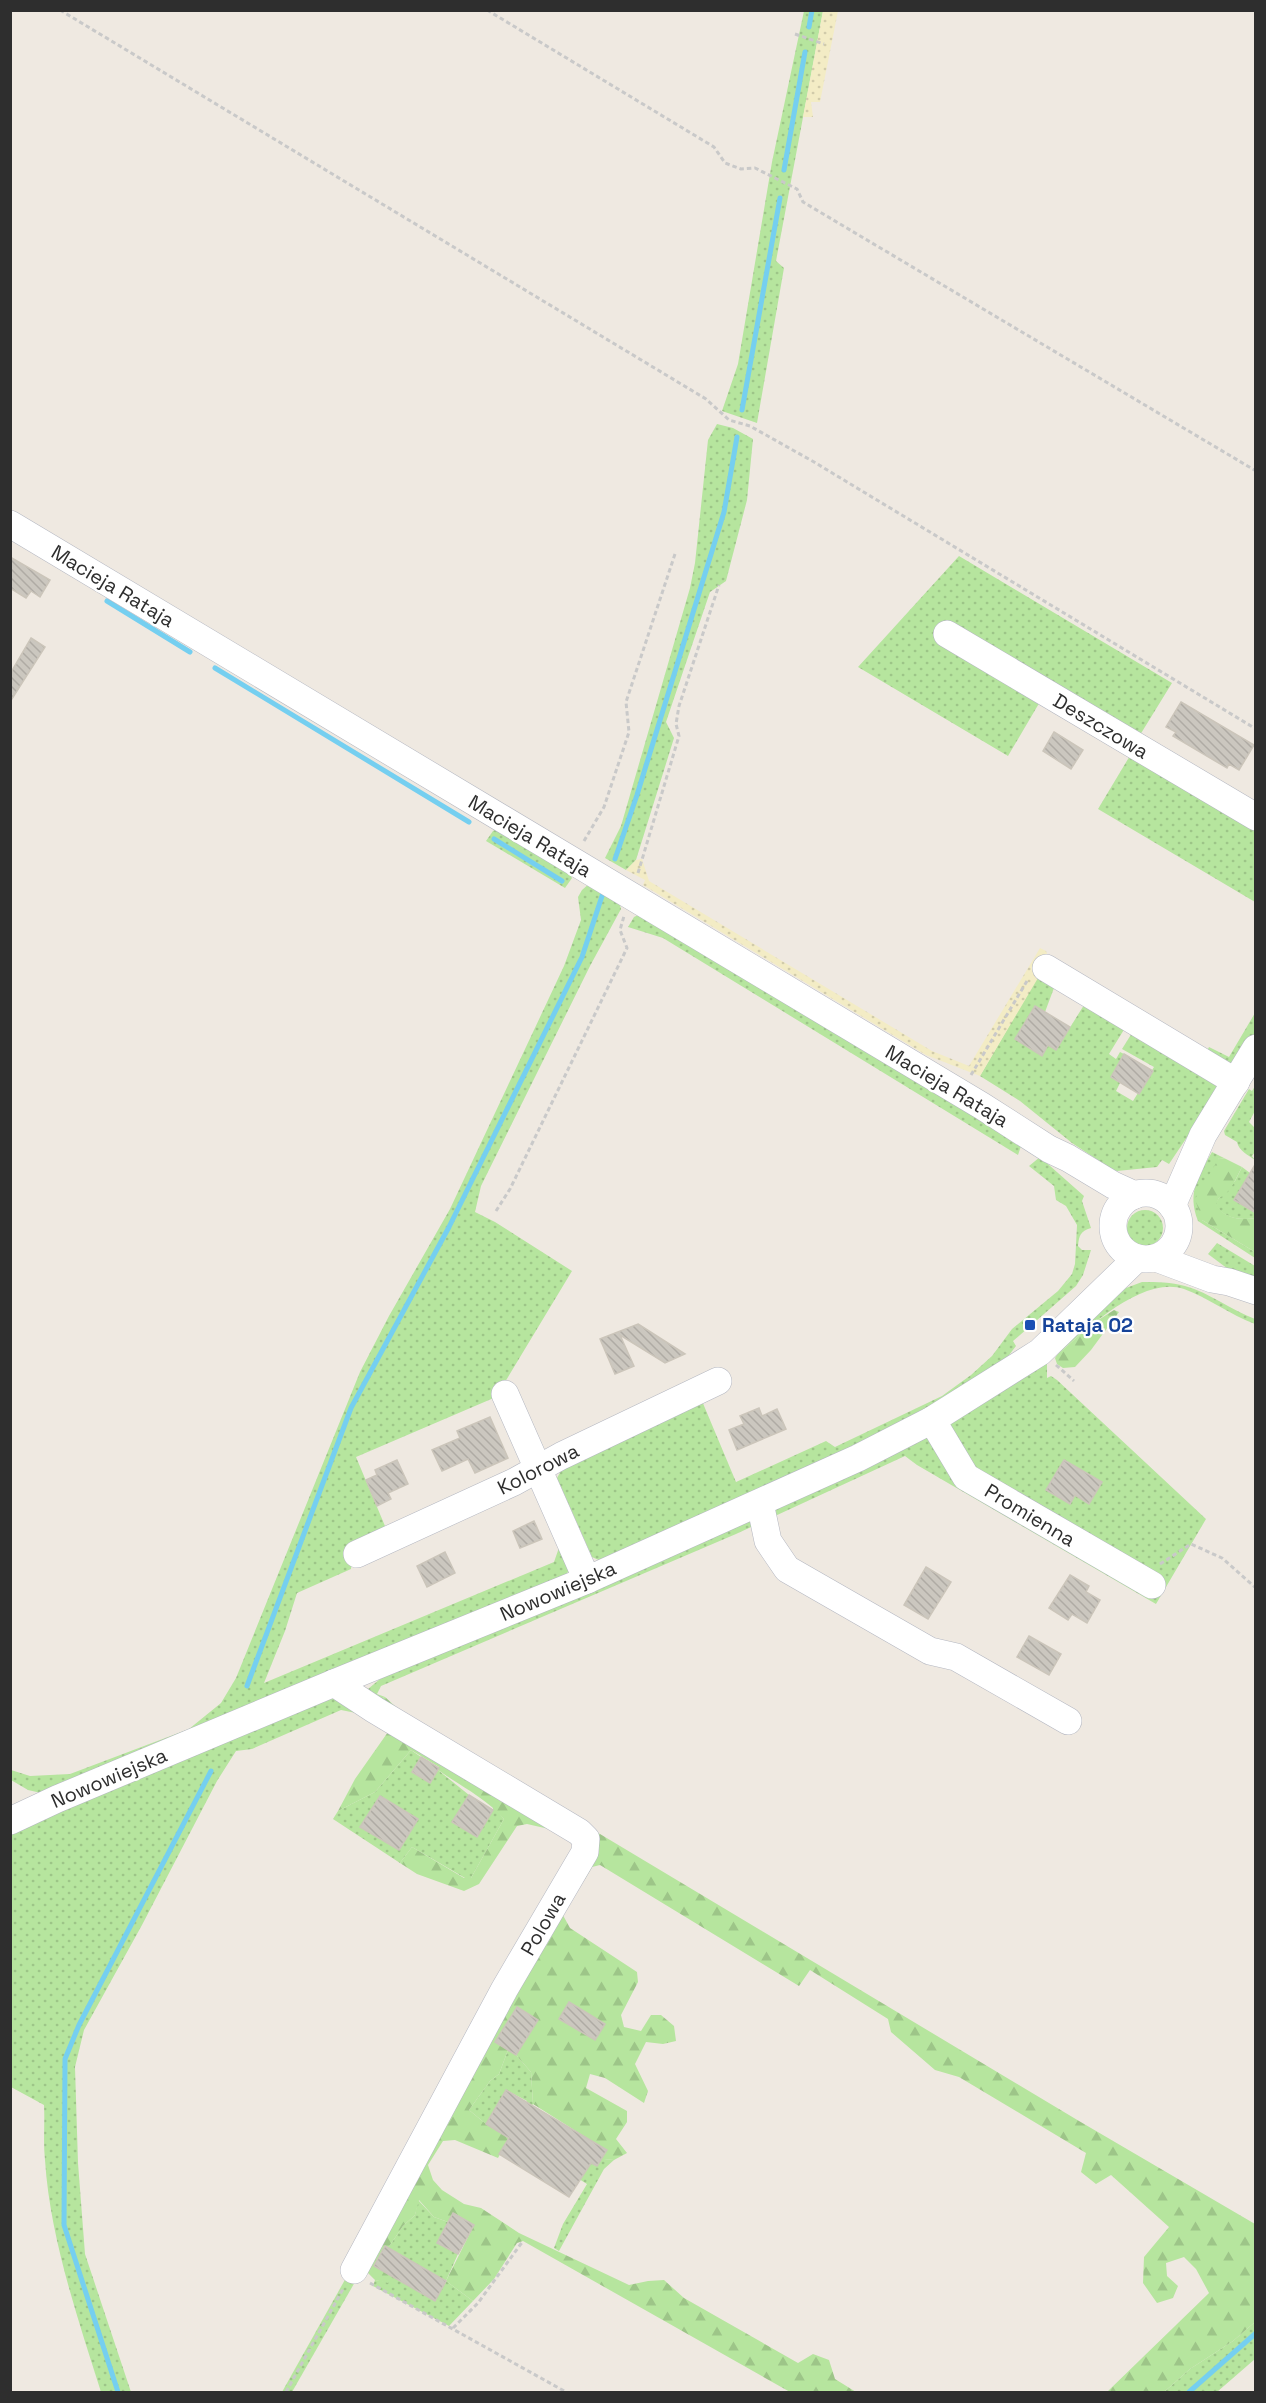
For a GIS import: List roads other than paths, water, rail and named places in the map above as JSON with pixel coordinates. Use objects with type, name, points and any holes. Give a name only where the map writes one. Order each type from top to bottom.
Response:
[{"type":"street","name":"Macieja Rataja","points":[[10,524],[982,1106],[1049,1149],[1141,1194]]},
{"type":"street","name":"Deszczowa","points":[[947,634],[1256,817]]},
{"type":"street","points":[[1046,968],[1236,1082]]},
{"type":"street","points":[[1256,1048],[1203,1135],[1162,1182],[1123,1202],[1116,1210],[1114,1230],[1124,1251],[1256,1291]]},
{"type":"street","points":[[1146,1258],[1166,1252],[1173,1244],[1175,1219],[1203,1135]]},
{"type":"street","name":"Macieja Rataja","points":[[1049,1149],[1092,1192],[1114,1230]]},
{"type":"street","points":[[1141,1194],[1161,1196],[1191,1250],[1229,1282]]},
{"type":"street","name":"Nowowiejska","points":[[1079,1315],[1107,1260],[1114,1230]]},
{"type":"street","name":"Nowowiejska","points":[[10,1821],[57,1799],[334,1683],[587,1580],[858,1458],[932,1420],[1040,1352],[1079,1315],[1146,1258]]},
{"type":"street","name":"Kolorowa","points":[[357,1554],[539,1469],[718,1381]]},
{"type":"street","points":[[505,1394],[587,1580]]},
{"type":"street","name":"Promienna","points":[[932,1420],[966,1477],[1153,1575]]},
{"type":"street","points":[[760,1503],[768,1541],[786,1569],[930,1651],[957,1657],[1068,1721]]},
{"type":"street","name":"Polowa","points":[[334,1683],[579,1832],[586,1839],[585,1852],[504,1990],[354,2270]]},
{"type":"waterway","points":[[809,27],[812,10]]},
{"type":"waterway","points":[[784,170],[805,52]]},
{"type":"waterway","points":[[742,410],[780,198]]},
{"type":"waterway","points":[[615,859],[637,795],[724,512],[737,437]]},
{"type":"waterway","points":[[107,601],[190,652]]},
{"type":"waterway","points":[[215,668],[469,822]]},
{"type":"waterway","points":[[494,839],[562,881]]},
{"type":"waterway","points":[[247,1686],[351,1408],[449,1227],[582,957],[603,893]]},
{"type":"waterway","points":[[118,2392],[64,2225],[65,2059],[79,2025],[211,1771]]},
{"type":"waterway","points":[[1189,2392],[1256,2333]]},
{"type":"place","name":"Rataja 02","points":[[1030,1325]]}]
